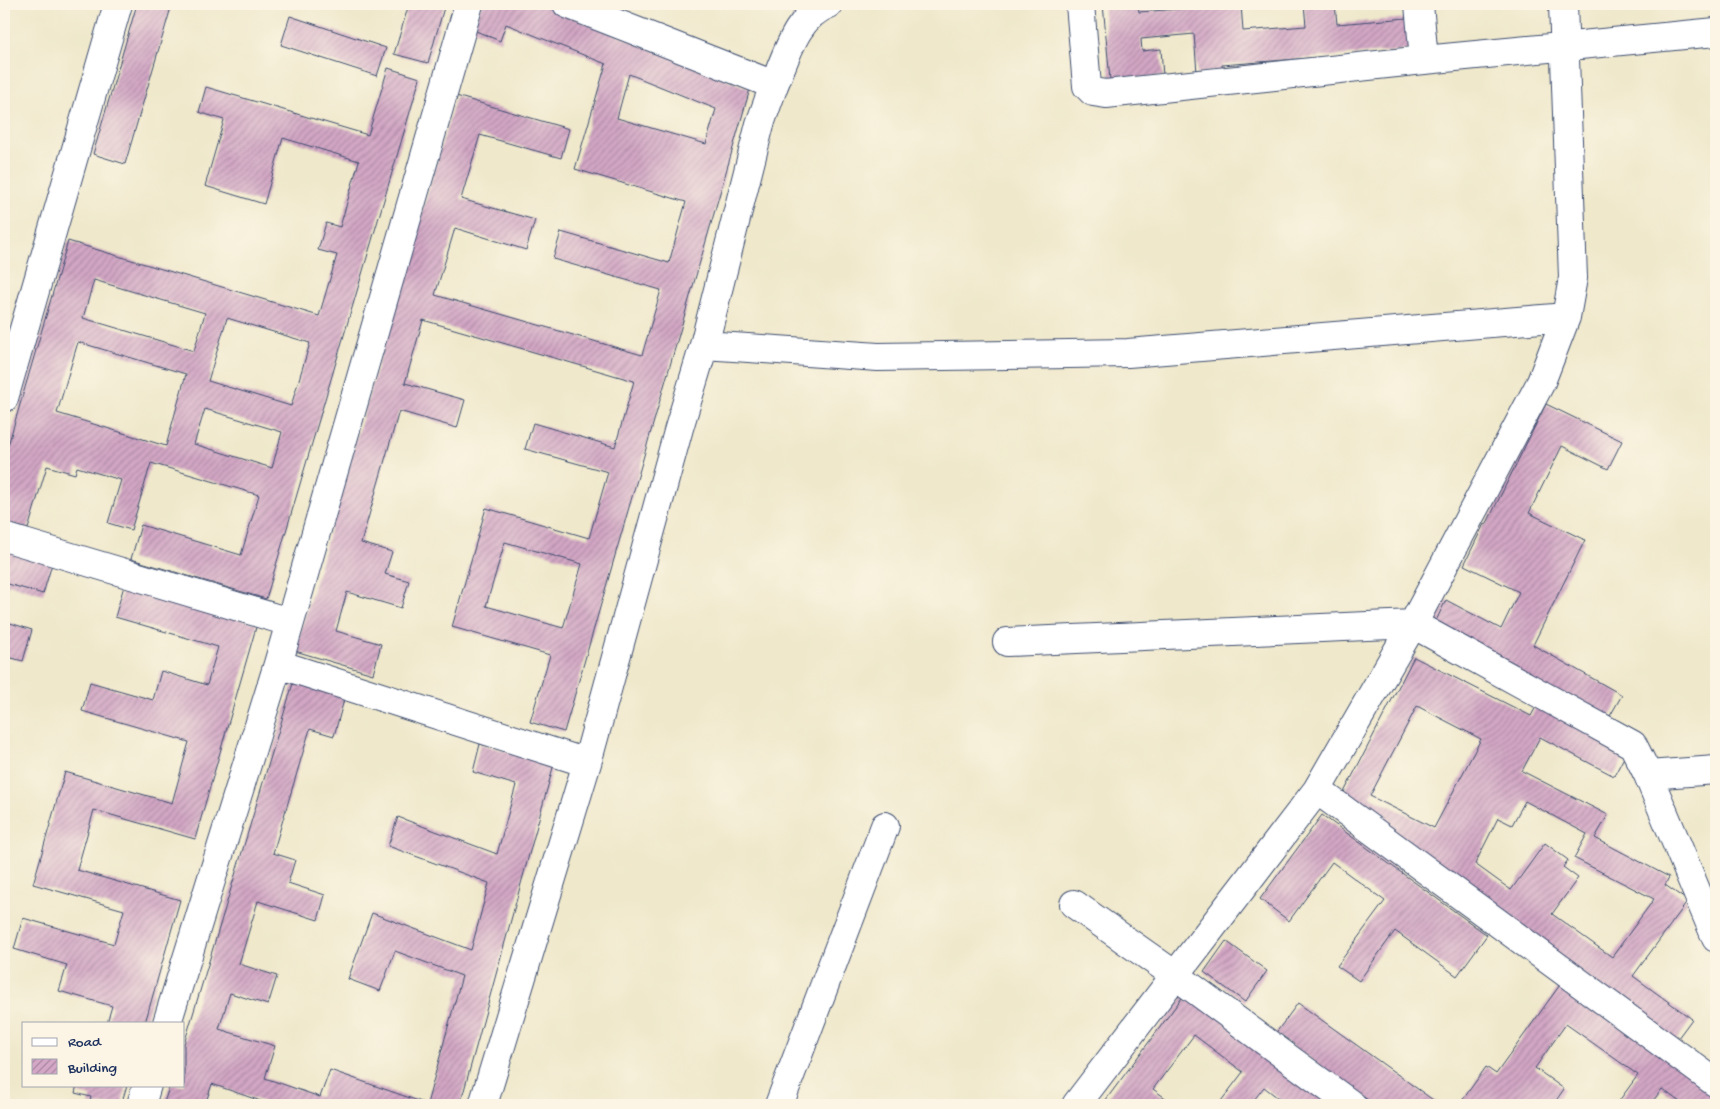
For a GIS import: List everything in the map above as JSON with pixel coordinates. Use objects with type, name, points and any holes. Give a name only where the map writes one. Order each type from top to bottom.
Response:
[{"type":"street","points":[[4,398],[118,4]]},
{"type":"street","points":[[167,1022],[278,664],[469,4]]},
{"type":"street","points":[[567,4],[774,85]]},
{"type":"street","points":[[483,1105],[587,763],[679,428],[704,345],[760,124],[796,34],[810,14],[829,4]]},
{"type":"street","points":[[1080,4],[1088,86],[1093,92],[1106,94],[1424,60],[1566,48],[1716,32]]},
{"type":"street","points":[[1419,4],[1424,60]]},
{"type":"street","points":[[1076,1105],[1317,790],[1412,624],[1541,382],[1566,316],[1574,278],[1563,4]]},
{"type":"street","points":[[704,345],[878,357],[1128,353],[1566,316]]},
{"type":"street","points":[[4,537],[289,622]]},
{"type":"street","points":[[1007,642],[1412,624],[1633,745],[1648,775],[1716,938]]},
{"type":"street","points":[[278,664],[587,763]]},
{"type":"street","points":[[1648,775],[1716,770]]},
{"type":"street","points":[[1317,790],[1716,1082]]},
{"type":"street","points":[[779,1105],[885,826]]},
{"type":"street","points":[[1074,904],[1175,975],[1352,1105]]},
{"type":"street","points":[[141,1105],[147,1086]]},
{"type":"building","points":[[137,4],[172,4],[125,164],[93,154]]},
{"type":"building","points":[[409,4],[445,4],[428,63],[394,54]]},
{"type":"building","points":[[482,4],[540,4],[750,89],[564,732],[530,722],[550,655],[452,627],[486,508],[589,538],[608,472],[525,449],[533,423],[615,447],[634,381],[423,320],[405,383],[465,400],[457,428],[399,411],[361,543],[392,552],[385,574],[409,581],[401,608],[347,592],[336,631],[381,644],[373,674],[295,651],[456,96],[569,129],[561,158],[480,135],[461,199],[535,220],[526,250],[455,228],[435,295],[642,355],[661,290],[553,259],[561,232],[669,263],[686,202],[575,169],[606,64],[506,24],[500,41],[471,29]],"holes":[[[629,74],[716,109],[706,144],[617,118]],[[505,542],[582,564],[563,628],[486,606]]]},
{"type":"building","points":[[1103,4],[1138,4],[1139,12],[1217,6],[1216,4],[1241,4],[1243,31],[1306,26],[1304,4],[1335,4],[1337,24],[1407,18],[1410,50],[1222,65],[1222,71],[1197,73],[1194,34],[1141,39],[1142,51],[1161,49],[1163,76],[1110,80]]},
{"type":"building","points":[[290,16],[386,48],[377,76],[281,45]]},
{"type":"building","points":[[388,68],[420,78],[266,599],[131,559],[141,525],[241,555],[259,495],[151,463],[131,530],[108,523],[121,480],[77,467],[75,474],[47,466],[28,529],[4,522],[4,459],[68,241],[319,316],[337,255],[318,250],[326,223],[340,227],[359,161],[283,138],[264,204],[205,186],[224,120],[199,112],[206,87],[368,135]],"holes":[[[94,280],[205,313],[194,351],[83,318]],[[227,318],[310,343],[291,406],[208,381]],[[78,342],[186,374],[166,446],[57,413]],[[205,409],[282,432],[272,468],[194,444]]]},
{"type":"building","points":[[1546,404],[1622,441],[1608,469],[1562,446],[1529,513],[1585,540],[1533,645],[1622,695],[1606,723],[1432,629],[1446,600],[1501,629],[1519,592],[1464,565]]},
{"type":"building","points":[[4,550],[52,564],[43,594],[8,584],[4,597]]},
{"type":"building","points":[[124,586],[257,624],[195,839],[94,810],[77,870],[180,900],[145,1022],[107,1022],[112,1006],[59,991],[67,965],[14,949],[23,918],[114,944],[124,910],[33,884],[65,772],[172,803],[189,742],[82,711],[90,682],[153,700],[161,671],[207,685],[218,647],[115,617]]},
{"type":"building","points":[[4,621],[32,630],[23,661],[4,656]]},
{"type":"building","points":[[1414,657],[1531,716],[1539,701],[1629,748],[1614,776],[1540,737],[1522,771],[1608,815],[1595,838],[1669,877],[1665,885],[1688,901],[1633,976],[1692,1019],[1675,1042],[1341,798]],"holes":[[[1417,706],[1481,739],[1434,828],[1370,796]],[[1525,801],[1587,834],[1574,858],[1654,899],[1612,957],[1552,914],[1578,878],[1563,867],[1568,860],[1545,843],[1511,890],[1475,864],[1498,818],[1512,825]]]},
{"type":"building","points":[[294,680],[345,696],[334,736],[310,729],[273,853],[295,860],[288,883],[325,895],[318,920],[258,901],[239,964],[277,976],[268,1005],[230,993],[219,1029],[275,1046],[265,1078],[320,1097],[330,1070],[427,1104],[462,976],[395,951],[380,991],[348,979],[372,913],[471,950],[489,883],[388,846],[398,817],[497,854],[516,785],[473,772],[480,744],[554,764],[460,1105],[272,1105],[212,1084],[205,1105],[163,1105],[170,1086],[185,1086],[185,1041]]},
{"type":"building","points":[[1322,815],[1487,935],[1457,976],[1395,931],[1359,981],[1337,966],[1385,901],[1332,862],[1289,921],[1260,899]]},
{"type":"building","points":[[1226,941],[1267,971],[1245,1002],[1204,972]]},
{"type":"building","points":[[1562,982],[1716,1092],[1716,1105],[1684,1105],[1662,1089],[1650,1105],[1616,1105],[1638,1075],[1566,1024],[1535,1068],[1564,1089],[1553,1105],[1459,1105],[1486,1067],[1496,1074]]},
{"type":"building","points":[[1187,991],[1341,1105],[1287,1105],[1264,1087],[1250,1105],[1218,1105],[1243,1072],[1194,1035],[1153,1089],[1175,1105],[1102,1105]]},
{"type":"building","points":[[1298,1003],[1440,1105],[1375,1105],[1275,1034]]},
{"type":"building","points":[[77,1086],[127,1086],[121,1105],[89,1105],[91,1097],[75,1093]]}]
